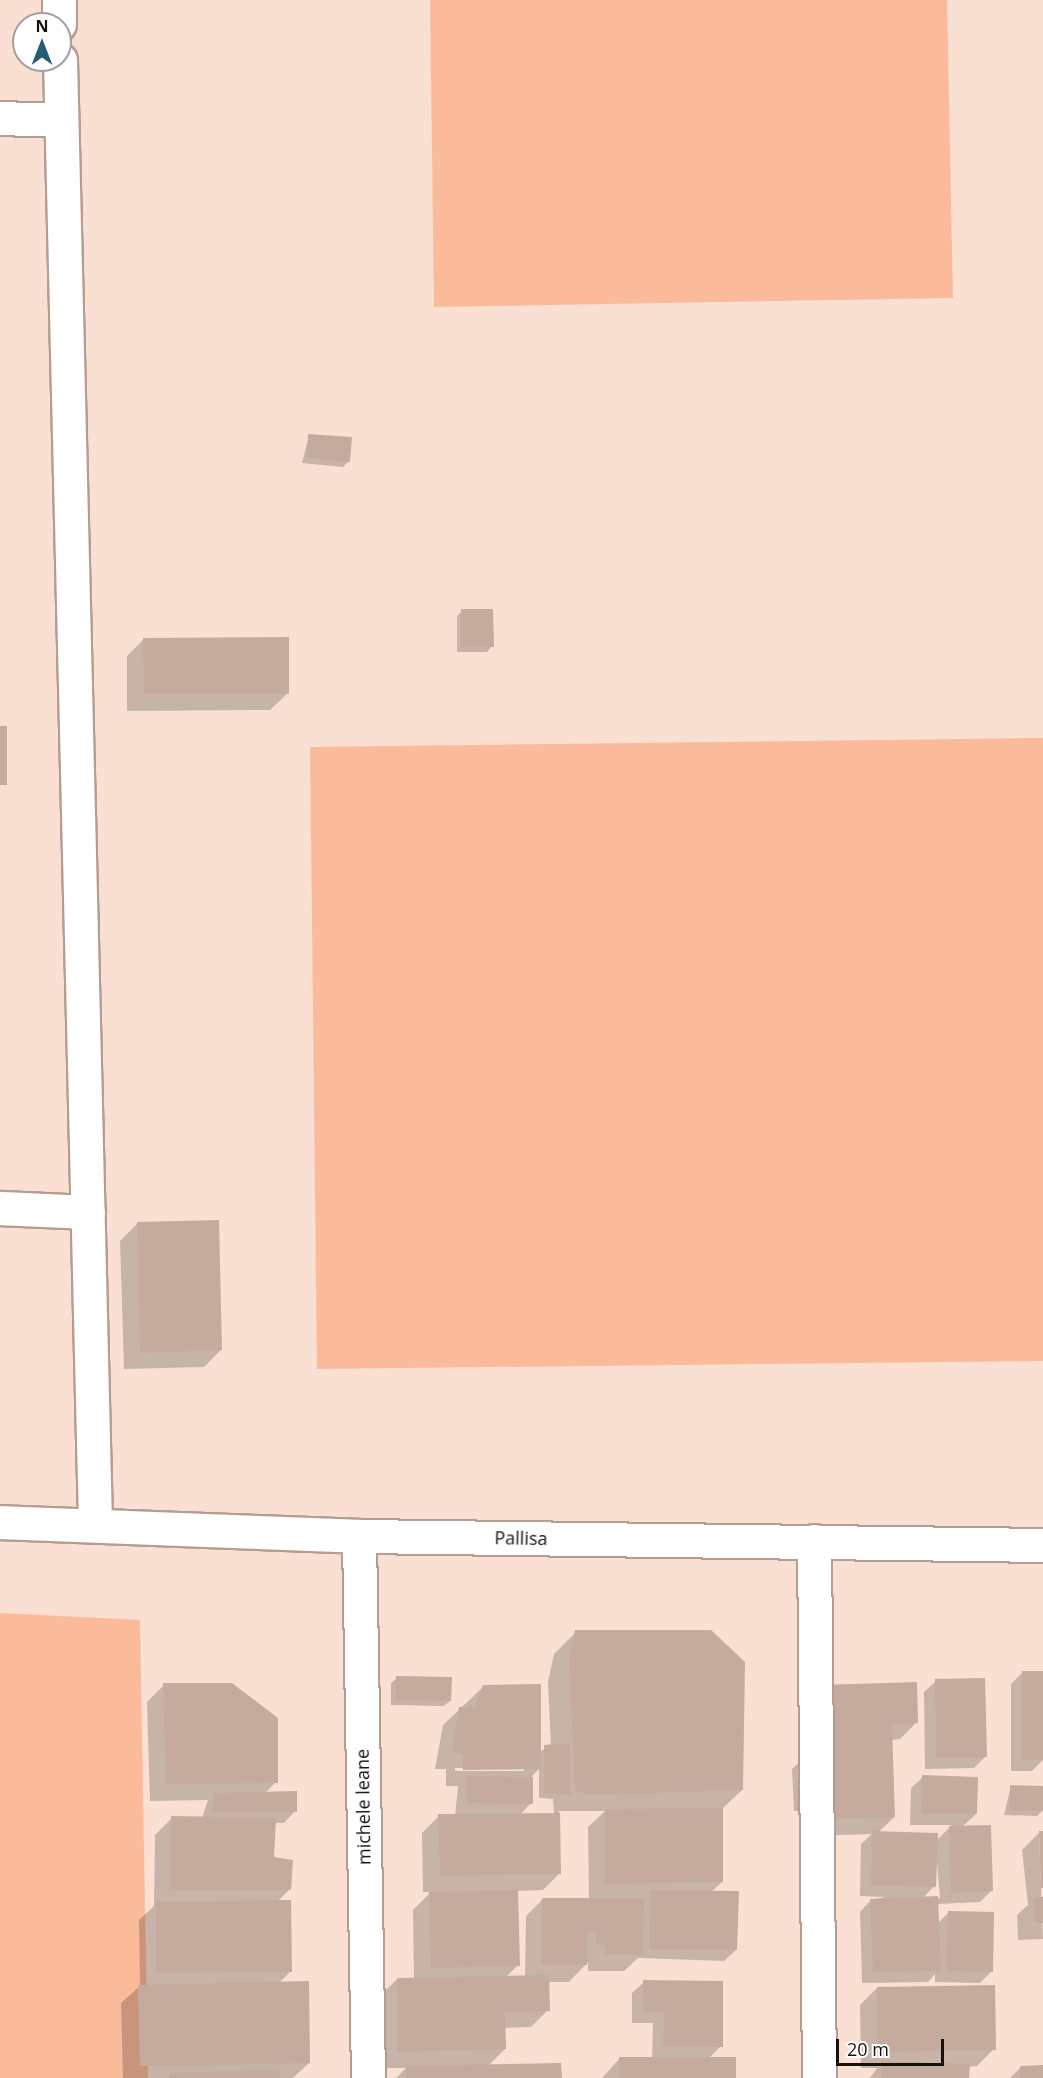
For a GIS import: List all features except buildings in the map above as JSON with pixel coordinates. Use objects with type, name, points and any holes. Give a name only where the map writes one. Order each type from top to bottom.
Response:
[{"type":"street","points":[[60,72],[95,1525]]},
{"type":"street","points":[[0,118],[61,120]]},
{"type":"street","points":[[0,1208],[88,1212]]},
{"type":"street","name":"Pallisa","points":[[0,1522],[359,1536],[1043,1545]]},
{"type":"street","name":"michele leane","points":[[359,1536],[368,2078]]},
{"type":"street","points":[[814,1541],[819,2078]]},
{"type":"shaded area","points":[[430,0],[947,0],[953,298],[434,307]]},
{"type":"shaded area","points":[[1043,738],[1043,1361],[317,1369],[310,747]]},
{"type":"shaded area","points":[[0,1613],[140,1620],[148,2078],[0,2078]]}]
